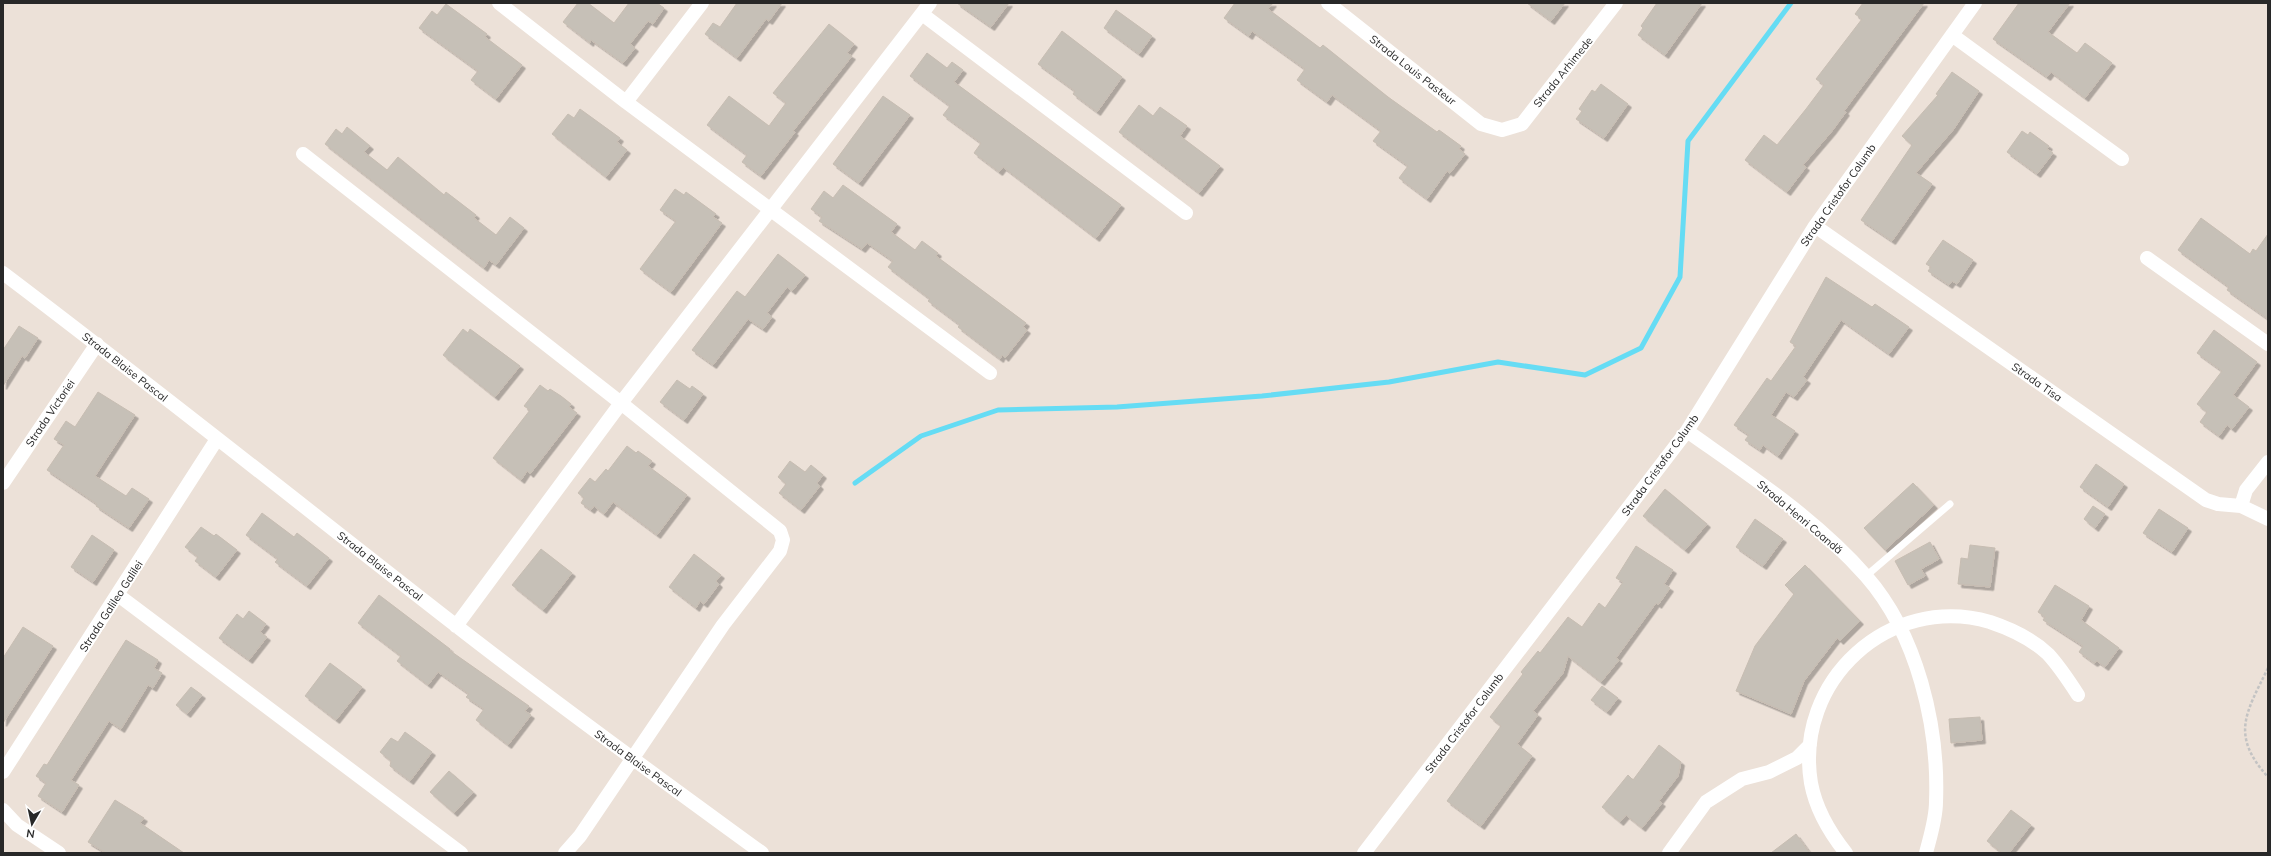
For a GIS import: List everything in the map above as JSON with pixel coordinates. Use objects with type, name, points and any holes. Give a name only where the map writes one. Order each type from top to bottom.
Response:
[{"type":"street","points":[[499,3],[626,102],[990,373]]},
{"type":"street","points":[[626,102],[702,3]]},
{"type":"street","points":[[456,626],[621,403],[930,3]]},
{"type":"street","name":"Strada Louis Pasteur","points":[[1328,3],[1481,124],[1502,130]]},
{"type":"street","name":"Strada Arhimede","points":[[1502,130],[1522,124],[1616,3]]},
{"type":"street","name":"Strada Cristofor Columb","points":[[1364,853],[1687,431],[1815,226],[1975,3]]},
{"type":"street","points":[[922,14],[1186,213]]},
{"type":"street","points":[[1952,35],[2122,159]]},
{"type":"street","points":[[303,154],[621,403],[780,531],[783,540],[780,551],[723,625],[631,758],[580,836],[565,853]]},
{"type":"street","name":"Strada Tisa","points":[[1815,226],[2206,500],[2218,504],[2241,506],[2268,519]]},
{"type":"street","points":[[2147,258],[2268,344]]},
{"type":"street","name":"Strada Blaise Pascal","points":[[3,274],[96,344],[456,626],[631,758],[762,853]]},
{"type":"street","name":"Strada Victoriei","points":[[3,483],[96,344]]},
{"type":"street","name":"Strada Henri Coandă","points":[[1687,431],[1768,488],[1822,533],[1866,576],[1900,626],[1922,679],[1933,740],[1936,803],[1926,853]]},
{"type":"street","name":"Strada Galileo Galilei","points":[[3,772],[217,439]]},
{"type":"street","points":[[2241,506],[2246,490],[2268,462]]},
{"type":"street","points":[[118,595],[461,853]]},
{"type":"street","points":[[1846,853],[1824,822],[1817,804],[1812,784],[1810,745],[1814,719],[1838,673],[1860,649],[1876,638],[1900,626],[1925,619],[1951,616],[1977,619],[2003,626],[2026,638],[2047,654],[2065,673],[2078,695]]},
{"type":"street","points":[[1669,853],[1706,802],[1742,779],[1769,772],[1797,758],[1810,745]]},
{"type":"street","points":[[3,810],[17,825],[59,853]]},
{"type":"lane","points":[[1866,576],[1950,504]]},
{"type":"path","points":[[2268,668],[2247,711],[2244,736],[2254,761],[2268,777]]},
{"type":"building","points":[[578,3],[588,3],[614,23],[629,3],[657,3],[664,8],[653,24],[648,21],[630,44],[635,48],[623,63],[591,40],[590,43],[563,22]]},
{"type":"building","points":[[737,3],[782,3],[769,21],[766,19],[737,58],[705,34],[713,23],[720,27]]},
{"type":"building","points":[[957,3],[1009,3],[991,27]]},
{"type":"building","points":[[1235,3],[1273,3],[1268,9],[1320,48],[1323,45],[1388,97],[1437,132],[1439,130],[1461,146],[1459,149],[1465,154],[1450,173],[1447,171],[1427,199],[1399,178],[1408,166],[1373,141],[1381,131],[1332,95],[1327,102],[1297,80],[1305,69],[1252,31],[1249,36],[1224,18]]},
{"type":"building","points":[[1527,3],[1565,3],[1551,21]]},
{"type":"building","points":[[1657,3],[1702,3],[1665,55],[1638,35],[1643,28],[1641,26]]},
{"type":"building","points":[[1863,3],[1924,3],[1844,111],[1846,112],[1832,131],[1803,165],[1806,167],[1787,192],[1745,160],[1764,135],[1777,145],[1806,109],[1824,85],[1816,79],[1862,19],[1855,14]]},
{"type":"building","points":[[2019,3],[2070,3],[2048,32],[2077,53],[2085,43],[2112,63],[2085,98],[2051,72],[2047,77],[1993,39]]},
{"type":"building","points":[[446,4],[487,34],[485,37],[522,65],[496,99],[471,80],[478,71],[419,28],[432,11],[437,15]]},
{"type":"building","points":[[1116,10],[1152,36],[1139,54],[1104,28]]},
{"type":"building","points":[[829,24],[854,44],[847,53],[852,56],[793,131],[795,132],[761,176],[742,162],[747,155],[707,125],[729,96],[769,126],[786,103],[773,93]]},
{"type":"building","points":[[1062,31],[1122,77],[1097,112],[1073,94],[1075,91],[1038,64]]},
{"type":"building","points":[[927,53],[947,68],[952,62],[963,70],[954,82],[1121,205],[1096,238],[1003,167],[999,172],[974,153],[981,143],[943,115],[950,106],[910,76]]},
{"type":"building","points":[[1952,72],[1979,91],[1953,130],[1916,173],[1932,184],[1892,241],[1861,220],[1912,145],[1902,136],[1938,95],[1936,94]]},
{"type":"building","points":[[1601,84],[1628,104],[1604,138],[1576,119],[1582,111],[1579,109],[1592,90],[1595,92]]},
{"type":"building","points":[[883,96],[910,115],[859,183],[833,164]]},
{"type":"building","points":[[1139,105],[1153,116],[1160,107],[1187,126],[1180,136],[1220,166],[1199,193],[1119,132]]},
{"type":"building","points":[[580,109],[620,138],[617,142],[627,150],[606,177],[552,134],[568,114],[574,118]]},
{"type":"building","points":[[347,127],[370,146],[364,152],[387,170],[398,157],[444,195],[446,192],[476,215],[474,218],[496,235],[510,217],[524,228],[496,265],[489,260],[484,268],[325,144],[336,129],[342,134]]},
{"type":"building","points":[[2022,131],[2028,135],[2030,132],[2049,146],[2047,149],[2053,153],[2037,174],[2007,152]]},
{"type":"building","points":[[843,185],[897,224],[891,232],[915,250],[922,241],[938,253],[936,256],[1026,323],[1023,327],[1027,330],[1005,358],[1002,355],[1000,359],[958,327],[960,325],[928,301],[930,299],[888,267],[893,261],[867,243],[862,249],[819,221],[822,217],[811,209],[824,191],[833,198]]},
{"type":"building","points":[[675,189],[684,195],[686,192],[716,214],[713,217],[722,223],[671,292],[640,269],[676,221],[660,210]]},
{"type":"building","points":[[2201,218],[2250,254],[2253,249],[2256,251],[2268,234],[2268,319],[2227,290],[2229,287],[2178,250]]},
{"type":"building","points":[[1943,240],[1973,260],[1957,284],[1952,281],[1949,285],[1928,271],[1931,267],[1926,264]]},
{"type":"building","points":[[778,254],[805,275],[792,291],[787,287],[767,313],[772,317],[763,329],[748,319],[713,365],[692,350],[737,291],[745,297]]},
{"type":"building","points":[[1826,277],[1872,307],[1875,304],[1909,327],[1889,354],[1841,320],[1803,377],[1807,380],[1794,397],[1786,392],[1771,415],[1795,431],[1778,456],[1763,445],[1760,450],[1745,440],[1749,435],[1734,425],[1767,378],[1771,381],[1796,346],[1790,342]]},
{"type":"building","points":[[19,326],[38,338],[25,358],[22,356],[3,386],[3,350]]},
{"type":"building","points":[[463,329],[468,333],[470,329],[520,366],[495,397],[443,355]]},
{"type":"building","points":[[2214,330],[2257,362],[2233,395],[2249,407],[2232,429],[2227,425],[2219,436],[2200,422],[2207,412],[2197,404],[2222,371],[2197,353]]},
{"type":"building","points":[[677,380],[690,389],[692,386],[703,394],[684,420],[660,402]]},
{"type":"building","points":[[540,385],[548,391],[550,389],[561,396],[571,404],[569,407],[577,413],[530,474],[527,471],[521,480],[493,458],[530,410],[524,406]]},
{"type":"building","points":[[98,392],[135,415],[95,476],[126,496],[132,488],[149,499],[129,528],[47,470],[64,445],[54,439],[66,421],[75,427]]},
{"type":"building","points":[[627,446],[636,453],[638,451],[652,461],[648,466],[687,495],[657,535],[613,502],[604,514],[594,506],[591,510],[581,503],[584,498],[578,493],[590,478],[595,482],[606,469],[608,471]]},
{"type":"building","points":[[790,461],[805,472],[811,465],[823,475],[817,483],[820,486],[801,510],[779,493],[786,484],[778,477]]},
{"type":"building","points":[[2096,464],[2124,484],[2108,507],[2080,487]]},
{"type":"building","points":[[1913,483],[1934,505],[1885,550],[1864,528]]},
{"type":"building","points":[[1665,489],[1707,524],[1685,550],[1643,516]]},
{"type":"building","points":[[2093,506],[2105,514],[2095,528],[2084,519]]},
{"type":"building","points":[[2159,509],[2188,528],[2172,552],[2143,533]]},
{"type":"building","points":[[262,513],[294,537],[297,533],[329,558],[307,586],[275,562],[278,559],[246,535]]},
{"type":"building","points":[[1755,519],[1783,539],[1763,566],[1736,547]]},
{"type":"building","points":[[201,527],[214,536],[216,534],[237,550],[216,577],[195,561],[198,557],[185,547]]},
{"type":"building","points":[[92,535],[114,550],[93,582],[71,567]]},
{"type":"building","points":[[1930,542],[1939,559],[1921,569],[1925,576],[1908,585],[1895,561]]},
{"type":"building","points":[[1970,545],[1995,548],[1990,587],[1958,584],[1961,558],[1968,559]]},
{"type":"building","points":[[1636,546],[1673,570],[1664,584],[1670,588],[1658,605],[1656,603],[1616,658],[1619,660],[1601,682],[1568,656],[1563,673],[1533,711],[1538,715],[1517,744],[1532,756],[1481,826],[1447,801],[1501,726],[1490,717],[1523,674],[1521,672],[1538,651],[1540,653],[1568,617],[1582,627],[1599,603],[1605,608],[1623,582],[1616,578]]},
{"type":"building","points":[[541,549],[572,573],[543,610],[512,585]]},
{"type":"building","points":[[694,554],[721,575],[716,581],[719,584],[704,604],[700,601],[696,608],[669,587]]},
{"type":"building","points":[[1805,565],[1860,621],[1840,641],[1837,638],[1804,681],[1791,714],[1736,691],[1755,646],[1794,594],[1785,585]]},
{"type":"building","points":[[2055,585],[2089,606],[2081,620],[2119,648],[2105,667],[2097,661],[2094,663],[2079,652],[2083,646],[2043,620],[2045,617],[2038,612]]},
{"type":"building","points":[[379,595],[450,649],[449,650],[529,706],[525,711],[531,715],[508,745],[476,720],[484,709],[466,697],[469,694],[438,672],[428,685],[397,661],[401,656],[358,623]]},
{"type":"building","points":[[249,611],[266,624],[260,632],[267,637],[249,660],[219,638],[237,614],[243,619]]},
{"type":"building","points":[[23,627],[53,646],[3,723],[3,658]]},
{"type":"building","points":[[126,640],[158,660],[154,668],[162,673],[153,688],[148,685],[121,729],[109,721],[71,780],[79,785],[62,812],[38,796],[46,783],[36,776],[44,764],[47,765]]},
{"type":"building","points":[[330,663],[362,687],[336,720],[305,696]]},
{"type":"building","points":[[1602,686],[1618,698],[1607,712],[1591,700]]},
{"type":"building","points":[[191,687],[202,695],[187,714],[176,705]]},
{"type":"building","points":[[1980,717],[1982,740],[1951,743],[1949,719]]},
{"type":"building","points":[[405,732],[432,752],[410,781],[390,766],[391,761],[380,752],[391,738],[398,742]]},
{"type":"building","points":[[1659,745],[1681,762],[1678,776],[1659,801],[1662,803],[1642,828],[1626,815],[1620,822],[1602,807],[1628,775],[1633,780]]},
{"type":"building","points":[[449,771],[473,792],[454,813],[430,792]]},
{"type":"building","points":[[115,800],[144,818],[140,823],[184,853],[106,853],[88,842]]},
{"type":"building","points":[[2011,810],[2031,825],[2009,853],[2002,853],[1987,841]]},
{"type":"building","points":[[1796,834],[1810,853],[1771,853]]},
{"type":"waterway","points":[[855,483],[921,436],[998,410],[1117,407],[1262,396],[1389,382],[1498,362],[1585,375],[1641,348],[1680,277],[1688,141],[1791,3]]}]
